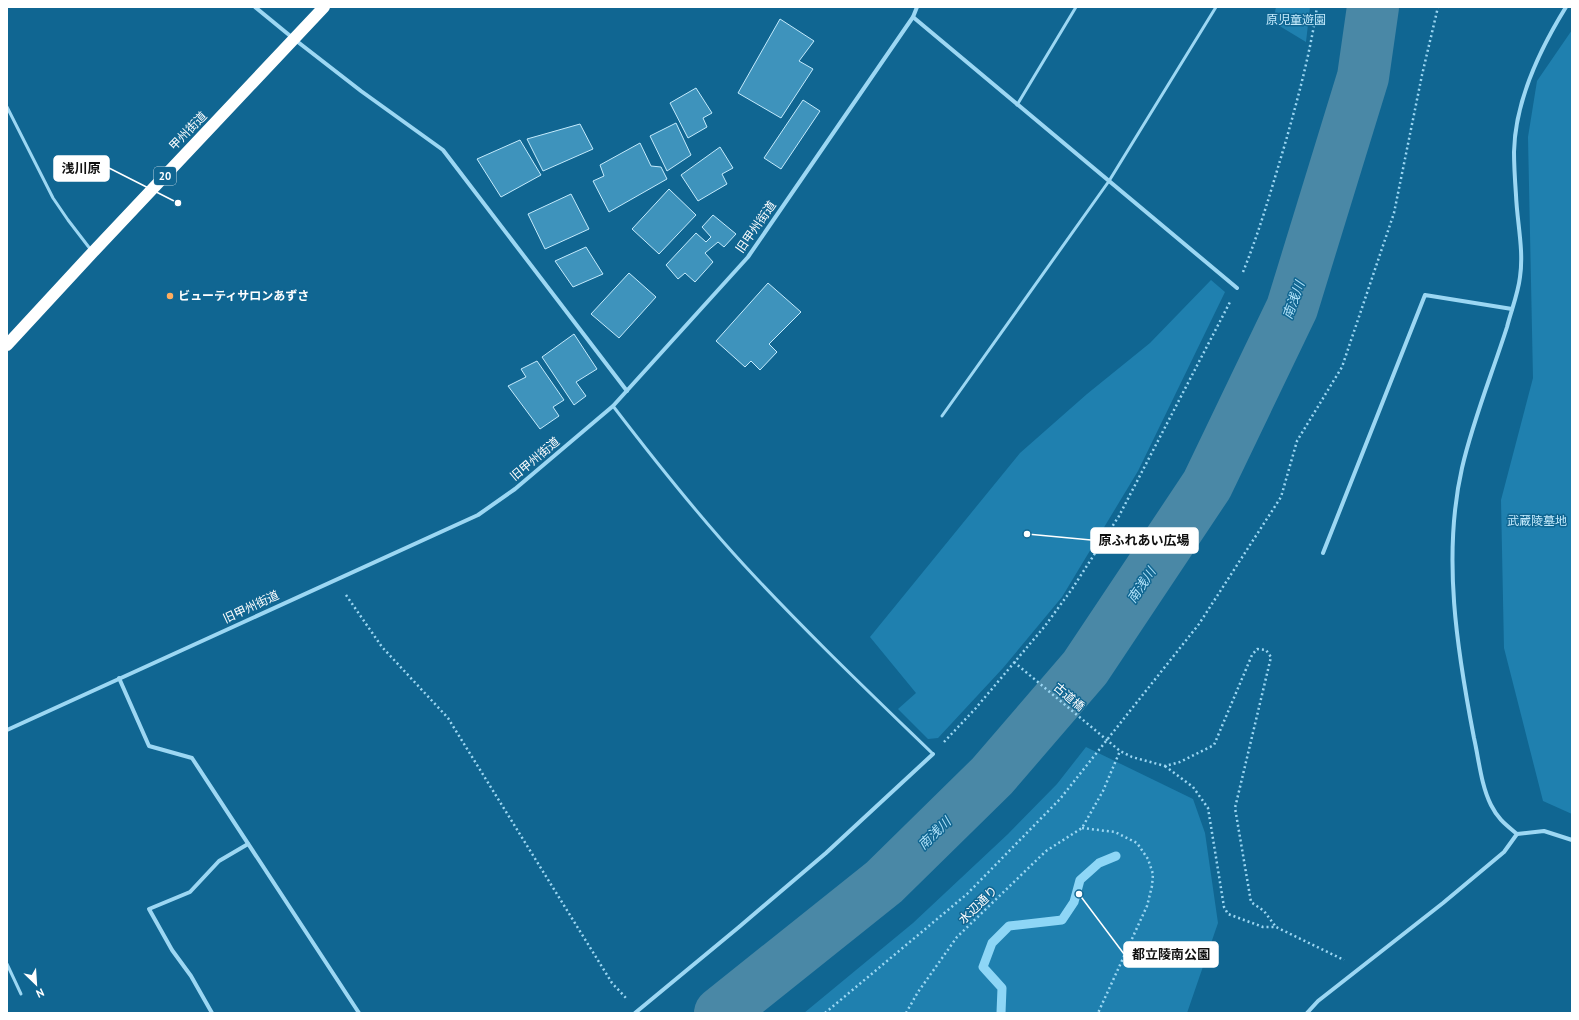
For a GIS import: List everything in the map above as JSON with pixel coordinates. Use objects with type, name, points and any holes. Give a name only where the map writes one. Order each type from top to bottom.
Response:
[{"type":"highway","name":"甲州街道","points":[[7,345],[324,7]]},
{"type":"street","points":[[255,7],[362,91],[443,150],[627,391]]},
{"type":"street","name":"旧甲州街道","points":[[7,730],[478,515],[515,489],[613,406],[748,257],[913,17],[917,7]]},
{"type":"street","points":[[1566,7],[1542,50],[1522,101],[1516,135],[1514,164],[1521,258],[1520,277],[1512,309],[1472,429],[1462,469],[1454,515],[1452,572],[1460,654],[1468,710],[1484,784],[1490,804],[1500,820],[1517,834],[1544,831],[1572,840]]},
{"type":"street","points":[[913,17],[1237,288]]},
{"type":"street","points":[[1324,553],[1425,295],[1512,309]]},
{"type":"street","points":[[119,678],[149,746],[192,758],[360,1013]]},
{"type":"street","points":[[636,1012],[820,858],[933,754]]},
{"type":"street","points":[[1307,1013],[1318,1001],[1443,903],[1504,852],[1517,834]]},
{"type":"street","points":[[212,1013],[191,976],[172,950],[149,910],[190,892],[219,862],[248,844]]},
{"type":"lane","points":[[1017,104],[1076,7]]},
{"type":"lane","points":[[942,416],[1109,181],[1216,7]]},
{"type":"lane","points":[[7,107],[53,198],[93,252]]},
{"type":"lane","points":[[613,406],[674,485],[744,565],[832,657],[933,754]]},
{"type":"lane","points":[[7,964],[21,994]]},
{"type":"path","points":[[933,754],[975,709],[1045,626],[1072,588],[1119,516],[1208,346],[1237,288],[1261,224],[1306,70],[1317,7]]},
{"type":"path","points":[[825,1013],[967,894],[1060,799],[1199,624],[1281,497],[1297,441],[1342,367],[1394,213],[1422,75],[1438,7]]},
{"type":"path","points":[[335,580],[382,647],[448,718],[612,982],[636,1012]]},
{"type":"path","points":[[1165,766],[1180,762],[1214,745],[1252,655],[1257,649],[1266,650],[1271,657],[1235,808],[1251,902],[1264,911],[1276,927]]},
{"type":"path","name":"古道橋","points":[[1014,662],[1120,752]]},
{"type":"path","points":[[1098,1013],[1146,906],[1152,886],[1153,874],[1148,859],[1137,843],[1115,832],[1082,828],[1103,791],[1120,752],[1150,763],[1165,766],[1193,787],[1208,808],[1224,907],[1228,914],[1263,927],[1276,927],[1347,962],[1357,970]]},
{"type":"path","name":"水辺通り","points":[[906,1013],[918,992],[958,937],[1046,851],[1082,828]]},
{"type":"green space","name":"原児童遊園","points":[[1276,7],[1310,7],[1306,42],[1273,22]]},
{"type":"green space","name":"武蔵陵墓地","points":[[1572,30],[1572,814],[1543,801],[1504,648],[1501,500],[1533,378],[1528,137],[1537,81]]},
{"type":"green space","points":[[1211,280],[1225,292],[1138,471],[1062,597],[1003,668],[938,738],[928,739],[898,709],[916,693],[870,637],[1020,453],[1087,394],[1150,343]]},
{"type":"green space","points":[[1086,747],[1193,799],[1205,833],[1218,923],[1187,1013],[804,1013],[913,923],[1008,834],[1057,784]]},
{"type":"building","points":[[780,19],[814,41],[799,61],[813,69],[781,118],[738,93]]},
{"type":"building","points":[[696,88],[712,113],[703,118],[707,127],[688,138],[670,103]]},
{"type":"building","points":[[803,100],[820,111],[781,169],[764,158]]},
{"type":"building","points":[[676,123],[691,155],[667,171],[650,136]]},
{"type":"building","points":[[580,124],[593,149],[543,171],[527,139]]},
{"type":"building","points":[[520,140],[541,175],[501,197],[477,159]]},
{"type":"building","points":[[640,143],[651,166],[661,167],[667,179],[609,212],[593,181],[604,176],[600,165]]},
{"type":"building","points":[[720,147],[733,168],[722,174],[727,184],[698,201],[681,175]]},
{"type":"building","points":[[669,189],[696,215],[659,254],[632,229]]},
{"type":"building","points":[[571,194],[589,229],[545,249],[528,214]]},
{"type":"building","points":[[713,215],[736,234],[724,247],[718,242],[705,253],[713,262],[695,282],[685,273],[678,279],[666,265],[696,233],[706,242],[711,237],[702,227]]},
{"type":"building","points":[[586,247],[603,274],[573,287],[555,261]]},
{"type":"building","points":[[629,273],[656,297],[619,338],[591,314]]},
{"type":"building","points":[[768,283],[801,312],[769,344],[777,352],[760,370],[751,361],[745,367],[716,341]]},
{"type":"building","points":[[574,334],[597,369],[576,382],[586,396],[574,405],[542,357]]},
{"type":"building","points":[[537,361],[564,400],[553,407],[559,416],[540,429],[508,386],[526,377],[521,369]]},
{"type":"waterway","name":"南浅川","points":[[720,1013],[884,882],[992,776],[1085,668],[1207,485],[1292,308],[1363,77],[1373,7]]},
{"type":"waterway","points":[[1001,1013],[1002,988],[983,967],[992,943],[1009,926],[1062,920],[1074,902],[1080,880],[1099,863],[1116,856]]},
{"type":"place","name":"浅川原","points":[[178,203]]},
{"type":"place","name":"ビューティサロンあずさ","points":[[170,296]]},
{"type":"place","name":"原ふれあい広場","points":[[1027,534]]},
{"type":"place","name":"都立陵南公園","points":[[1079,894]]}]
